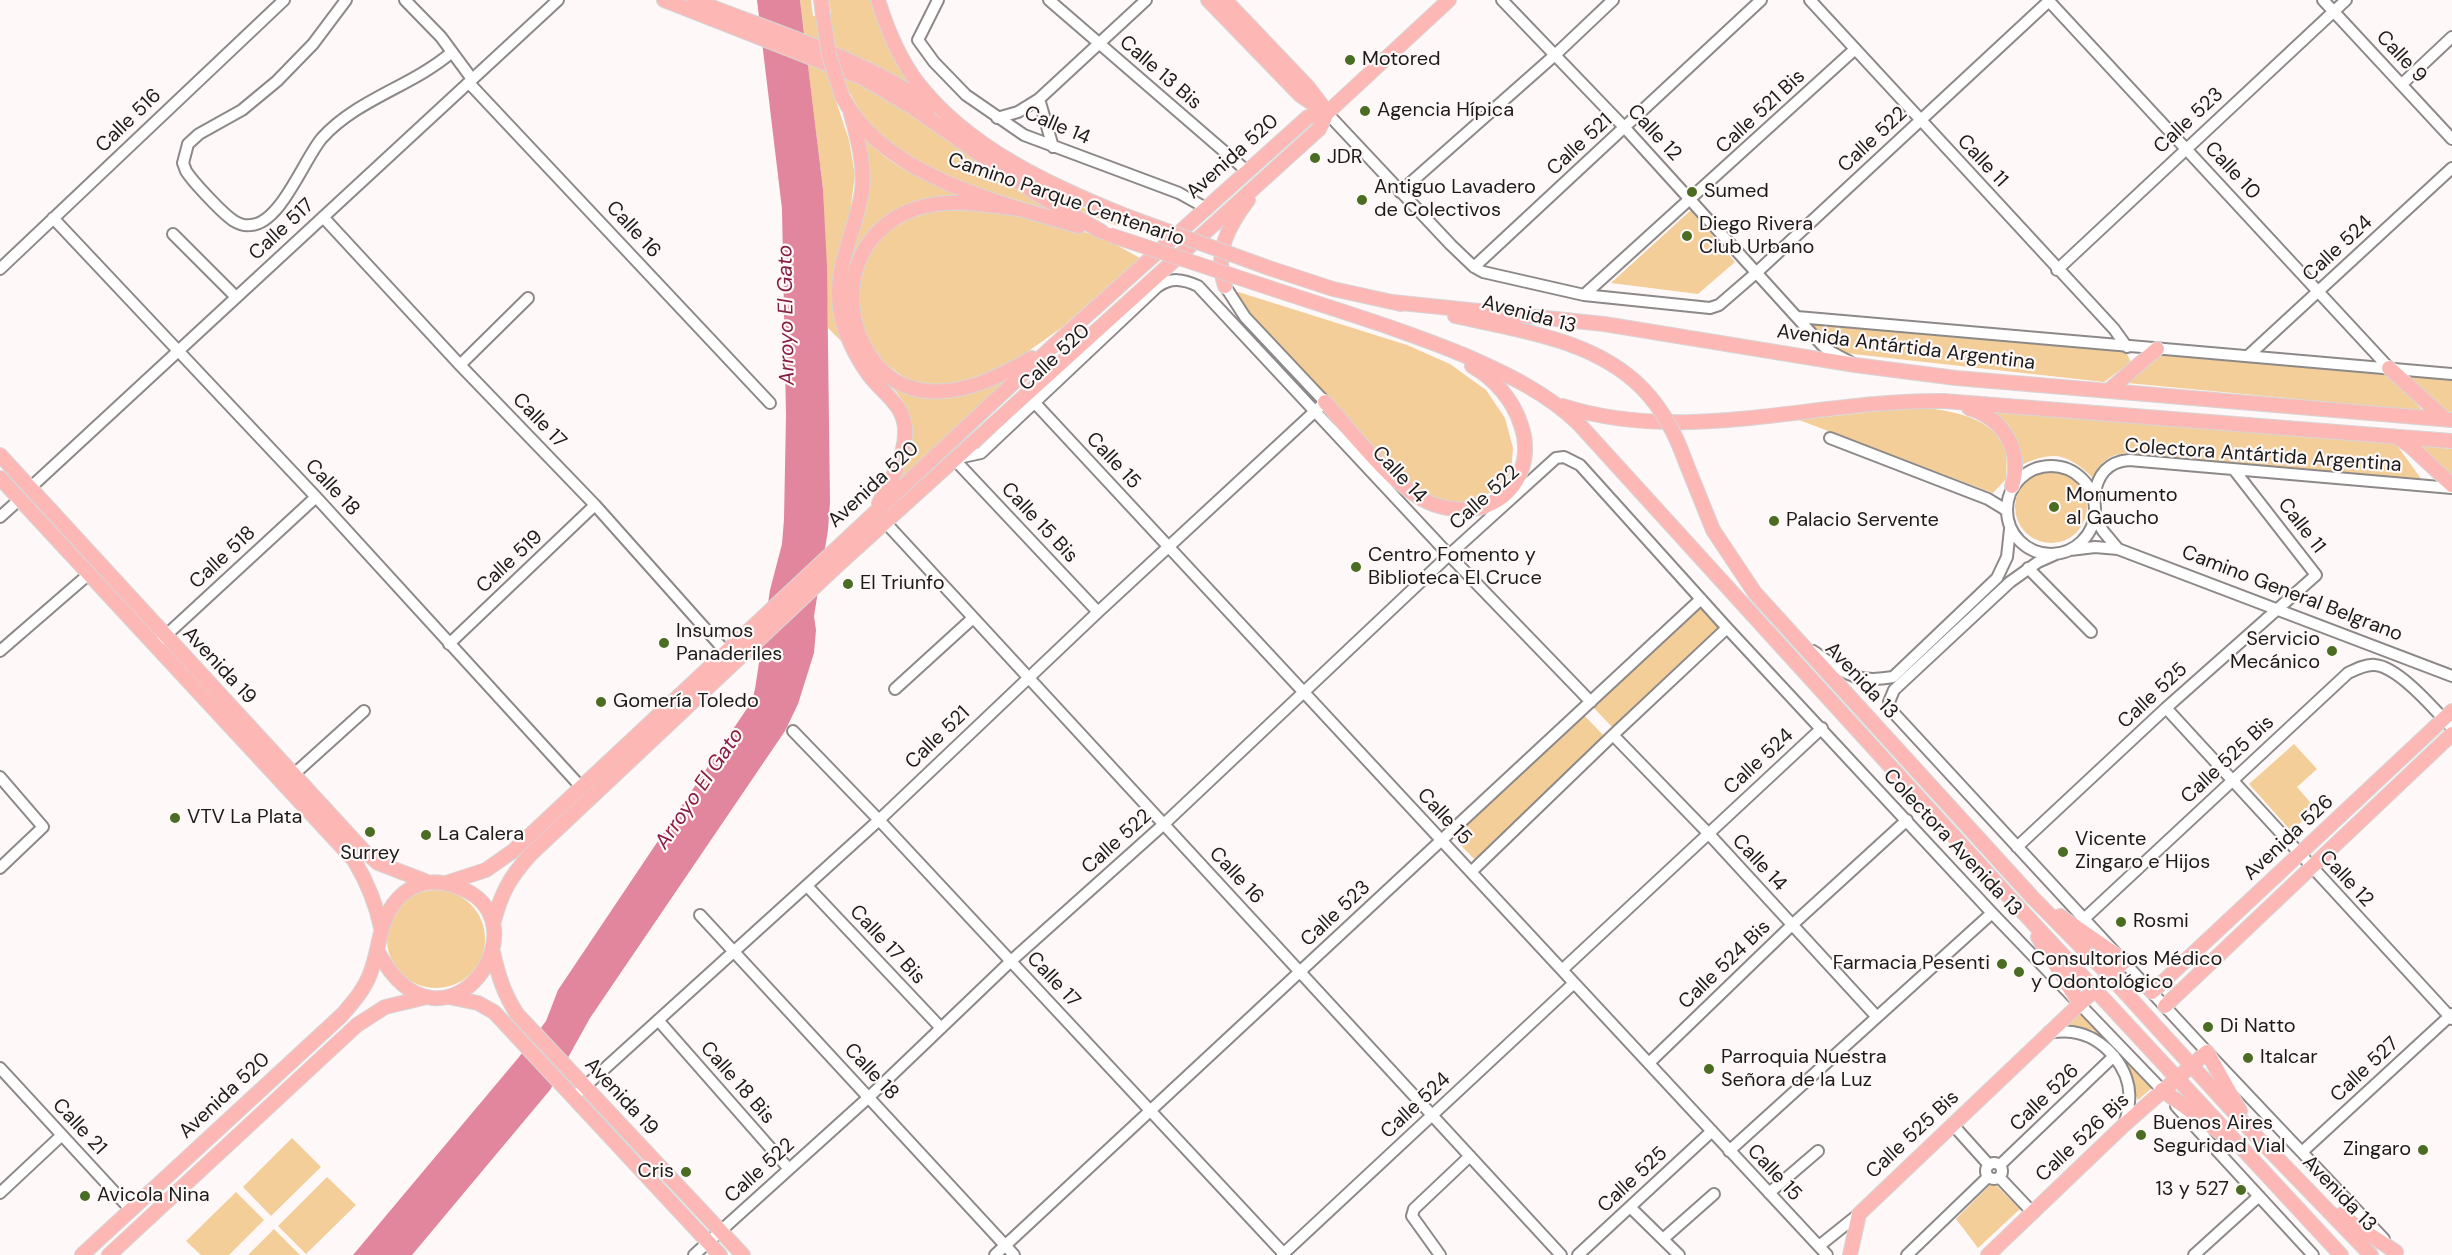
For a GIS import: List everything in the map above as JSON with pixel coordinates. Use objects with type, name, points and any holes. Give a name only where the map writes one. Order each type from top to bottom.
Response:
[{"type":"main road","points":[[664,0],[749,34],[852,62],[921,99],[968,131]]},
{"type":"main road","points":[[694,0],[809,50],[887,91],[1028,188],[1106,234]]},
{"type":"main road","name":"Camino Parque Centenario","points":[[821,0],[829,55],[842,96],[851,114],[885,147],[928,173],[1019,209],[1106,234],[1262,285]]},
{"type":"main road","name":"Camino Parque Centenario","points":[[878,0],[895,45],[916,81],[940,107],[968,131],[1059,188],[1126,216],[1269,268]]},
{"type":"main road","name":"Avenida 13","points":[[1208,0],[1300,95],[1327,113]]},
{"type":"main road","name":"Avenida 13","points":[[1225,0],[1308,87],[1327,113]]},
{"type":"main road","name":"Avenida 520","points":[[879,517],[954,459],[1319,129],[1327,113],[1449,0]]},
{"type":"main road","name":"Avenida 520","points":[[446,883],[486,870],[513,851],[761,620],[832,561],[1054,345],[1206,207],[1308,117],[1327,113]]},
{"type":"main road","points":[[851,114],[863,176],[860,204],[841,269],[840,308],[848,335],[859,358],[869,375],[893,398],[900,411],[906,435],[900,461],[879,517]]},
{"type":"main road","points":[[1226,286],[1221,265],[1224,239],[1241,208],[1267,174]]},
{"type":"main road","points":[[1019,209],[944,203],[916,208],[891,221],[874,236],[858,263],[851,290],[852,318],[859,338],[882,371],[900,383],[921,390],[946,391],[981,383],[1022,364],[1054,345]]},
{"type":"main road","name":"Avenida 13","points":[[1269,268],[1343,292],[1531,333],[1570,345],[1612,365],[1643,389],[1656,403],[1671,427],[1713,530],[1743,577],[1796,639],[2033,898],[2110,976],[2253,1134],[2371,1255]]},
{"type":"main road","name":"Avenida 13","points":[[1262,285],[1347,312],[1455,352],[1515,378],[1558,405],[1579,424],[2021,910],[2341,1255]]},
{"type":"main road","name":"Avenida Antártida Argentina","points":[[1392,302],[1605,324],[1855,365],[1956,378],[2448,420]]},
{"type":"main road","points":[[2109,390],[2157,349]]},
{"type":"main road","points":[[1320,407],[1393,477],[1422,500],[1441,507],[1460,510],[1490,505],[1505,496],[1519,478],[1524,458],[1522,426],[1509,401],[1497,385],[1455,352]]},
{"type":"main road","points":[[2389,368],[2448,420]]},
{"type":"main road","points":[[1558,405],[1594,416],[1689,424],[1906,401],[1944,401],[2452,441]]},
{"type":"main road","points":[[1944,401],[1981,412],[1996,422],[2006,433],[2011,442],[2016,466],[2012,486]]},
{"type":"main road","points":[[2395,436],[2410,446],[2452,487]]},
{"type":"main road","name":"Avenida 19","points":[[0,455],[160,641],[354,860],[370,886],[381,928]]},
{"type":"main road","name":"Avenida 19","points":[[0,478],[89,574],[160,641],[293,775],[363,850],[378,863],[425,881]]},
{"type":"main road","name":"Avenida 520","points":[[494,924],[504,889],[512,875],[530,855],[758,640],[832,561]]},
{"type":"main road","name":"Avenida 526","points":[[2152,992],[2449,719]]},
{"type":"main road","name":"Avenida 526","points":[[2165,1006],[2452,734]]},
{"type":"main road","points":[[425,881],[446,883],[462,888],[476,897],[494,924],[493,952],[487,967],[477,980],[464,990],[449,997],[428,997],[406,988],[389,972],[378,952],[381,928],[390,908],[405,892],[425,881]]},
{"type":"main road","points":[[2033,898],[2125,961]]},
{"type":"main road","points":[[2021,910],[2079,1003]]},
{"type":"main road","name":"Avenida 520","points":[[82,1255],[342,1015],[364,988],[378,952]]},
{"type":"main road","name":"Avenida 19","points":[[493,952],[498,976],[507,999],[584,1087],[743,1255]]},
{"type":"main road","name":"Calle 525 Bis","points":[[1859,1214],[2125,961]]},
{"type":"main road","name":"Avenida 520","points":[[109,1255],[357,1026],[385,1007],[428,997]]},
{"type":"main road","name":"Avenida 19","points":[[449,997],[478,1003],[494,1012],[720,1255]]},
{"type":"main road","points":[[2206,1052],[2253,1134]]},
{"type":"main road","name":"Calle 526 Bis","points":[[1988,1255],[2124,1125],[2206,1052]]},
{"type":"main road","points":[[2162,1090],[2246,1151]]},
{"type":"main road","points":[[2317,1200],[2398,1254]]},
{"type":"main road","points":[[1850,1255],[1859,1214]]},
{"type":"main road","points":[[2304,1216],[2327,1255]]},
{"type":"street","name":"Calle 516","points":[[0,269],[284,0]]},
{"type":"street","points":[[346,0],[313,44],[277,81],[242,110],[200,134],[188,144],[183,163],[186,171],[233,220],[244,225],[254,225],[273,214],[315,147],[339,123],[420,75],[452,52]]},
{"type":"street","name":"Calle 16","points":[[405,0],[452,52],[471,81],[770,403]]},
{"type":"street","name":"Calle 517","points":[[30,488],[558,0]]},
{"type":"street","name":"Calle 14","points":[[938,0],[918,40],[934,62],[966,95],[1024,135],[1169,189],[1206,207]]},
{"type":"street","name":"Calle 13 Bis","points":[[1048,0],[1248,172]]},
{"type":"street","points":[[997,118],[1018,112],[1039,99],[1146,0]]},
{"type":"street","name":"Calle 12","points":[[1503,0],[1625,128],[1797,317],[1831,352],[1855,365]]},
{"type":"street","points":[[1400,192],[1556,54],[1613,0]]},
{"type":"street","name":"Calle 521","points":[[1474,267],[1761,0]]},
{"type":"street","name":"Calle 11","points":[[1810,0],[2057,270],[2114,329],[2127,347]]},
{"type":"street","name":"Calle 522","points":[[1584,296],[1696,309],[1710,308],[1719,304],[1756,273],[2049,0]]},
{"type":"street","name":"Calle 10","points":[[2049,0],[2389,368]]},
{"type":"street","name":"Calle 9","points":[[2323,0],[2452,139]]},
{"type":"street","name":"Calle 523","points":[[2057,270],[2346,0]]},
{"type":"street","points":[[2403,84],[2452,38]]},
{"type":"street","name":"Calle 521 Bis","points":[[1584,296],[1854,50]]},
{"type":"street","points":[[1039,99],[1053,147]]},
{"type":"street","name":"Avenida 13","points":[[1327,113],[1474,267]]},
{"type":"street","name":"Calle 524","points":[[2248,356],[2452,168]]},
{"type":"street","name":"Calle 17","points":[[322,217],[595,506],[726,652]]},
{"type":"street","name":"Calle 18","points":[[53,218],[316,497],[580,787]]},
{"type":"street","points":[[173,234],[236,297]]},
{"type":"street","points":[[1474,267],[1499,277],[1584,296]]},
{"type":"street","name":"Calle 14","points":[[1178,279],[1198,286],[1320,407]]},
{"type":"street","name":"Calle 520","points":[[954,459],[981,453],[1157,287],[1166,280],[1178,279]]},
{"type":"street","name":"Calle 14","points":[[1226,286],[1245,317],[1449,555],[1591,702]]},
{"type":"street","points":[[460,365],[528,298]]},
{"type":"street","name":"Avenida Antártida Argentina","points":[[1797,317],[2452,374]]},
{"type":"street","name":"Calle 15","points":[[1034,402],[1827,1255]]},
{"type":"street","name":"Calle 521","points":[[574,1097],[879,820],[1098,612],[1170,548],[1320,407]]},
{"type":"street","points":[[1830,438],[1988,499],[2006,510]]},
{"type":"street","name":"Calle 522","points":[[693,1255],[869,1097],[1011,961],[1164,824],[1449,555],[1556,458],[1564,457]]},
{"type":"street","name":"Colectora Avenida 13","points":[[1564,457],[1580,465],[1727,628],[1992,913],[2162,1090],[2313,1255]]},
{"type":"street","name":"Calle 15 Bis","points":[[954,459],[1098,612]]},
{"type":"street","name":"Colectora Antártida Argentina","points":[[2094,497],[2096,483],[2108,465],[2129,460],[2235,471],[2452,487]]},
{"type":"street","points":[[1796,639],[1846,674],[1856,678],[1871,681],[1893,677],[1997,578],[2007,557],[2010,529],[2006,510],[2007,498],[2012,486],[2024,474],[2039,466],[2056,465],[2073,471],[2086,482],[2094,497],[2095,517],[2082,542],[2070,550],[2056,554],[2028,568],[2010,582],[1894,690],[1889,702],[1893,715],[2125,961],[2206,1052],[2398,1254]]},
{"type":"street","name":"Calle 11","points":[[2235,471],[2316,575]]},
{"type":"street","name":"Calle 518","points":[[160,641],[316,497]]},
{"type":"street","points":[[0,517],[20,499]]},
{"type":"street","name":"Calle 519","points":[[449,644],[595,506]]},
{"type":"street","name":"Calle 16","points":[[879,517],[1561,1255]]},
{"type":"street","points":[[2095,517],[2118,549]]},
{"type":"street","points":[[2010,529],[2021,544],[2030,550],[2056,554]]},
{"type":"street","name":"Camino General Belgrano","points":[[2070,550],[2095,547],[2118,549],[2452,676]]},
{"type":"street","points":[[2028,568],[2091,632]]},
{"type":"street","points":[[0,651],[89,574]]},
{"type":"street","name":"Calle 525","points":[[2017,848],[2166,708],[2316,575]]},
{"type":"street","name":"Calle 523","points":[[995,1255],[1701,599]]},
{"type":"street","points":[[895,689],[973,618]]},
{"type":"street","points":[[1471,872],[1727,628]]},
{"type":"street","name":"Calle 525 Bis","points":[[2085,918],[2348,673],[2359,667],[2375,665],[2391,670],[2449,719]]},
{"type":"street","name":"Calle 12","points":[[2166,708],[2311,868],[2451,1016]]},
{"type":"street","points":[[293,775],[364,711]]},
{"type":"street","name":"Calle 524","points":[[1562,969],[1822,728]]},
{"type":"street","name":"Calle 17","points":[[793,731],[1284,1254]]},
{"type":"street","name":"Calle 14","points":[[1613,735],[1708,833],[1877,1017]]},
{"type":"street","points":[[0,777],[42,823],[42,830],[0,868]]},
{"type":"street","name":"Calle 524 Bis","points":[[1649,1063],[1792,925],[1907,820]]},
{"type":"street","name":"Calle 17 Bis","points":[[807,886],[941,1028]]},
{"type":"street","points":[[1729,1151],[1992,913]]},
{"type":"street","name":"Calle 18","points":[[700,915],[1014,1255]]},
{"type":"street","name":"Calle 524","points":[[1284,1254],[1574,983]]},
{"type":"street","name":"Calle 527","points":[[2302,1152],[2451,1016]]},
{"type":"street","name":"Calle 18 Bis","points":[[658,1020],[789,1169]]},
{"type":"street","points":[[2049,1032],[2073,1032],[2096,1041],[2114,1056],[2126,1077],[2129,1092],[2130,1101],[2124,1125]]},
{"type":"street","name":"Calle 526","points":[[1994,1165],[2114,1056]]},
{"type":"street","name":"Calle 21","points":[[0,1068],[131,1210]]},
{"type":"street","points":[[1907,1255],[1994,1177],[2002,1173],[1953,1125]]},
{"type":"street","name":"Calle 525","points":[[1578,1255],[1712,1131]]},
{"type":"street","points":[[0,1193],[62,1135]]},
{"type":"street","points":[[1769,1193],[1818,1151]]},
{"type":"street","points":[[1440,1255],[1412,1216],[1414,1209],[1470,1156]]},
{"type":"street","points":[[1994,1177],[2033,1213]]},
{"type":"street","points":[[1663,1239],[1714,1194]]},
{"type":"street","points":[[2194,1255],[2259,1196]]},
{"type":"street","points":[[1630,1207],[1679,1255]]},
{"type":"street","name":"Calle 525 Bis","points":[[1819,1246],[1859,1214]]},
{"type":"shaded area","points":[[800,0],[811,0],[813,16],[831,15],[829,0],[871,0],[883,33],[908,82],[805,38]]},
{"type":"shaded area","points":[[807,59],[873,88],[1054,211],[967,184],[938,172],[911,158],[887,140],[866,119],[850,93],[835,98],[849,140],[855,175],[842,247],[849,349],[828,328],[823,189]]},
{"type":"shaded area","points":[[865,139],[903,169],[947,189],[979,199],[934,198],[907,205],[880,223],[862,248],[851,278],[849,309],[855,339],[869,365],[892,385],[923,396],[934,397],[957,394],[1011,375],[892,491],[909,446],[910,423],[907,411],[896,392],[873,371],[860,353],[851,332],[845,303],[844,289],[848,264],[866,194]]},
{"type":"shaded area","points":[[1004,165],[1071,202],[1119,224],[1118,226],[1059,199]]},
{"type":"shaded area","points":[[953,202],[1011,212],[1102,237],[1140,258],[1061,328],[1006,367],[949,385],[912,383],[879,359],[859,323],[857,296],[864,264],[881,235],[908,215]]},
{"type":"shaded area","name":"Diego Rivera Club Urbano","points":[[1691,210],[1735,262],[1698,294],[1611,283]]},
{"type":"shaded area","points":[[1235,291],[1407,345],[1450,364],[1486,390],[1505,418],[1513,448],[1511,473],[1493,491],[1476,501],[1458,504],[1428,497],[1406,481],[1249,313]]},
{"type":"shaded area","points":[[1797,317],[2125,350],[2131,362],[2104,382],[1844,353]]},
{"type":"shaded area","points":[[2163,354],[2390,375],[2423,411],[2127,383]]},
{"type":"shaded area","points":[[2407,375],[2452,379],[2452,412],[2444,411]]},
{"type":"shaded area","points":[[1915,407],[1968,416],[1990,429],[1999,438],[2006,453],[2006,479],[1993,493],[1799,420]]},
{"type":"shaded area","points":[[1986,409],[2396,444],[2422,480],[2128,453],[2116,455],[2107,460],[2099,467],[2093,478],[2075,463],[2059,457],[2041,458],[2020,466],[2018,447],[2012,433]]},
{"type":"shaded area","points":[[2410,445],[2452,449],[2452,482]]},
{"type":"shaded area","points":[[2051,471],[2071,477],[2081,487],[2087,507],[2081,527],[2071,537],[2051,543],[2031,537],[2021,527],[2015,507],[2021,487],[2031,477]]},
{"type":"shaded area","points":[[1698,606],[1720,629],[1614,729],[1592,706]]},
{"type":"shaded area","points":[[1582,713],[1604,736],[1476,861],[1454,838]]},
{"type":"shaded area","points":[[2294,744],[2317,769],[2297,787],[2316,809],[2291,831],[2249,784]]},
{"type":"shaded area","points":[[436,890],[455,894],[471,904],[481,920],[485,939],[481,958],[471,974],[455,984],[436,988],[417,984],[401,974],[391,958],[387,939],[391,920],[401,904],[417,894]]},
{"type":"shaded area","points":[[2079,1012],[2152,1088],[2138,1100],[2118,1057],[2093,1030],[2064,1027]]},
{"type":"shaded area","points":[[292,1138],[321,1167],[271,1216],[243,1187]]},
{"type":"shaded area","points":[[327,1177],[356,1205],[306,1254],[278,1226]]},
{"type":"shaded area","points":[[1993,1182],[2020,1209],[1978,1248],[1956,1219]]},
{"type":"shaded area","points":[[236,1192],[264,1220],[229,1255],[201,1255],[186,1241]]},
{"type":"shaded area","points":[[274,1229],[300,1255],[248,1255]]},
{"type":"water","name":"Arroyo El Gato","points":[[757,0],[800,0],[823,189],[827,267],[830,502],[828,530],[814,616],[816,630],[814,653],[798,704],[785,731],[590,1018],[550,1090],[412,1255],[353,1255],[519,1057],[546,1021],[558,990],[752,701],[770,590],[782,544],[786,415],[782,209]]},
{"type":"place","name":"Motored","points":[[1350,60]]},
{"type":"place","name":"Agencia Hípica","points":[[1365,111]]},
{"type":"place","name":"JDR","points":[[1315,158]]},
{"type":"place","name":"Sumed","points":[[1692,192]]},
{"type":"place","name":"Antiguo Lavadero de Colectivos","points":[[1362,200]]},
{"type":"place","name":"Diego Rivera Club Urbano","points":[[1687,236]]},
{"type":"place","name":"Monumento al Gaucho","points":[[2054,507]]},
{"type":"place","name":"Palacio Servente","points":[[1774,521]]},
{"type":"place","name":"Centro Fomento y Biblioteca El Cruce","points":[[1356,567]]},
{"type":"place","name":"El Triunfo","points":[[848,584]]},
{"type":"place","name":"Insumos Panaderiles","points":[[664,643]]},
{"type":"place","name":"Servicio Mecánico","points":[[2332,651]]},
{"type":"place","name":"Gomería Toledo","points":[[601,702]]},
{"type":"place","name":"VTV La Plata","points":[[175,818]]},
{"type":"place","name":"Surrey","points":[[370,832]]},
{"type":"place","name":"La Calera","points":[[426,835]]},
{"type":"place","name":"Vicente Zingaro e Hijos","points":[[2063,852]]},
{"type":"place","name":"Rosmi","points":[[2121,922]]},
{"type":"place","name":"Farmacia Pesenti","points":[[2002,964]]},
{"type":"place","name":"Consultorios Médico y Odontológico","points":[[2019,972]]},
{"type":"place","name":"Di Natto","points":[[2208,1027]]},
{"type":"place","name":"Italcar","points":[[2248,1058]]},
{"type":"place","name":"Parroquia Nuestra Señora de la Luz","points":[[1709,1069]]},
{"type":"place","name":"Buenos Aires Seguridad Vial","points":[[2141,1135]]},
{"type":"place","name":"Zingaro","points":[[2423,1150]]},
{"type":"place","name":"Cris","points":[[686,1172]]},
{"type":"place","name":"13 y 527","points":[[2241,1190]]},
{"type":"place","name":"Avicola Nina","points":[[85,1196]]}]
